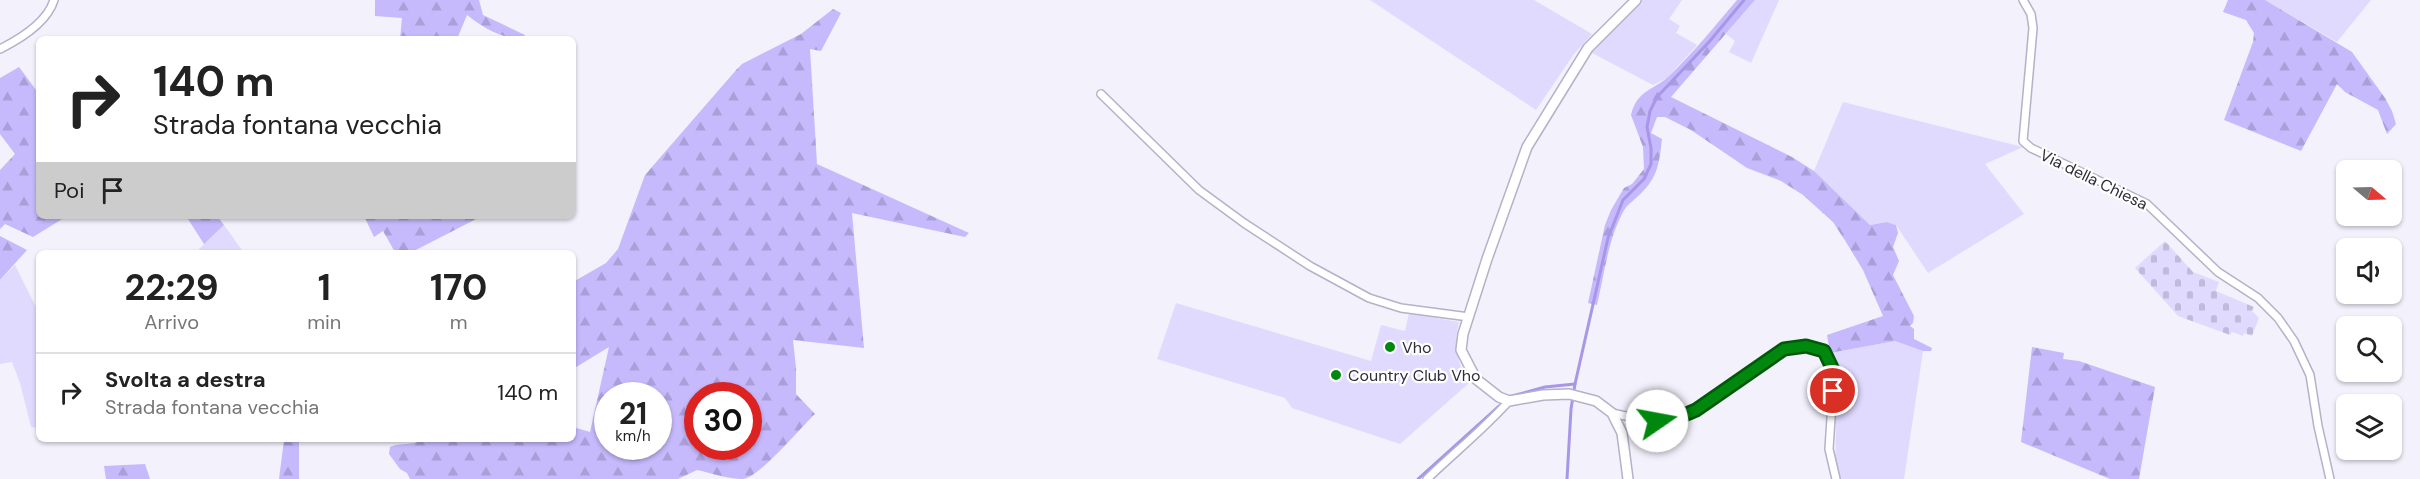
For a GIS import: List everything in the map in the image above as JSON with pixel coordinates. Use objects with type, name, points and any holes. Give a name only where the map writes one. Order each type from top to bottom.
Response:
[{"type":"street","points":[[0,49],[20,39],[36,26],[54,0]]},
{"type":"street","points":[[1636,0],[1588,48],[1527,147],[1463,334],[1461,350],[1466,363],[1476,380],[1488,391],[1509,401],[1543,395],[1574,395],[1596,401],[1612,413],[1644,420],[1670,421],[1696,410],[1784,349],[1806,346],[1824,351],[1834,372],[1829,449],[1836,479]]},
{"type":"street","name":"Via della Chiesa","points":[[2023,0],[2031,14],[2033,28],[2023,141],[2031,148],[2147,204],[2218,272],[2269,307],[2294,340],[2310,375],[2315,411],[2330,479]]},
{"type":"street","points":[[1101,94],[1198,190],[1310,266],[1369,298],[1401,308],[1469,317]]},
{"type":"street","points":[[1427,479],[1463,444],[1491,422],[1509,401]]},
{"type":"street","points":[[1612,413],[1622,433],[1628,479]]},
{"type":"green space","points":[[375,0],[479,0],[483,15],[525,35],[501,35],[467,15],[458,36],[400,36],[402,18],[375,16]]},
{"type":"green space","points":[[1370,0],[1534,0],[1592,34],[1574,54],[1536,110]]},
{"type":"green space","points":[[1642,0],[1682,0],[1669,19],[1680,26],[1676,33],[1697,45],[1667,78],[1653,85],[1590,52]]},
{"type":"green space","points":[[1737,0],[1755,0],[1671,97],[1792,157],[1814,171],[1870,225],[1887,222],[1896,225],[1898,233],[1893,247],[1899,261],[1893,275],[1914,316],[1910,326],[1914,329],[1914,339],[1932,348],[1931,351],[1923,351],[1895,341],[1830,353],[1827,335],[1883,316],[1863,270],[1833,222],[1803,195],[1781,181],[1747,168],[1691,130],[1665,117],[1657,117],[1651,133],[1662,139],[1656,171],[1649,184],[1627,206],[1617,224],[1597,305],[1588,303],[1605,225],[1611,210],[1624,188],[1632,184],[1644,169],[1643,147],[1631,115],[1637,100],[1678,67]]},
{"type":"green space","points":[[1755,0],[1779,0],[1751,63],[1729,52],[1735,41],[1726,34]]},
{"type":"green space","points":[[2228,0],[2265,0],[2352,52],[2385,98],[2396,124],[2387,134],[2378,110],[2345,92],[2337,84],[2301,151],[2224,120],[2253,42],[2254,33],[2246,20],[2223,12]]},
{"type":"green space","points":[[2265,0],[2371,0],[2337,42]]},
{"type":"green space","points":[[833,9],[841,13],[821,51],[810,49],[817,164],[969,233],[965,237],[852,213],[864,348],[793,340],[796,394],[815,414],[769,461],[750,476],[743,479],[725,477],[697,470],[678,479],[410,479],[389,454],[390,447],[417,442],[576,442],[576,428],[590,432],[594,414],[594,460],[672,460],[672,382],[601,382],[609,347],[576,367],[576,280],[606,263],[618,249],[645,175],[742,64],[801,34]]},
{"type":"green space","points":[[19,67],[36,90],[36,219],[62,219],[33,237],[5,224],[0,229],[0,170],[15,154],[0,134],[0,78]]},
{"type":"green space","points":[[1843,102],[2023,147],[1985,164],[2024,214],[1928,273],[1896,225],[1887,222],[1870,225],[1814,171]]},
{"type":"green space","points":[[188,219],[219,219],[224,225],[204,244]]},
{"type":"green space","points":[[365,219],[476,219],[416,250],[394,250],[383,231],[374,237]]},
{"type":"green space","points":[[224,225],[242,250],[198,250]]},
{"type":"green space","points":[[0,236],[27,250],[0,280]]},
{"type":"green space","points":[[2165,241],[2193,272],[2219,282],[2216,291],[2254,307],[2252,311],[2259,318],[2252,336],[2232,332],[2230,335],[2178,316],[2135,268]]},
{"type":"green space","points":[[15,265],[36,307],[36,428],[31,427],[12,362],[0,364],[0,280]]},
{"type":"green space","name":"Country Club Vho","points":[[1176,303],[1371,361],[1381,325],[1405,331],[1409,313],[1459,322],[1456,338],[1457,354],[1469,383],[1400,444],[1292,408],[1285,398],[1157,359]]},
{"type":"green space","points":[[1895,341],[1923,351],[1904,479],[1835,479],[1837,368],[1830,353]]},
{"type":"green space","points":[[2032,347],[2064,353],[2063,359],[2079,361],[2155,387],[2139,479],[2110,479],[2021,442]]},
{"type":"green space","points":[[284,442],[299,442],[299,479],[279,479]]},
{"type":"green space","points":[[145,464],[150,479],[106,479],[104,466]]},
{"type":"waterway","points":[[1567,479],[1571,409],[1575,384],[1608,238],[1623,200],[1644,179],[1651,164],[1647,127],[1650,111],[1657,97],[1709,42],[1744,0]]},
{"type":"waterway","points":[[1512,396],[1545,387],[1575,384]]},
{"type":"waterway","points":[[1418,479],[1499,406]]},
{"type":"place","name":"Vho","points":[[1390,347]]},
{"type":"place","name":"Country Club Vho","points":[[1336,375]]},
{"type":"route","points":[[1657,421],[1670,421],[1696,410],[1784,349],[1806,346],[1824,351],[1834,372],[1833,391]]}]
